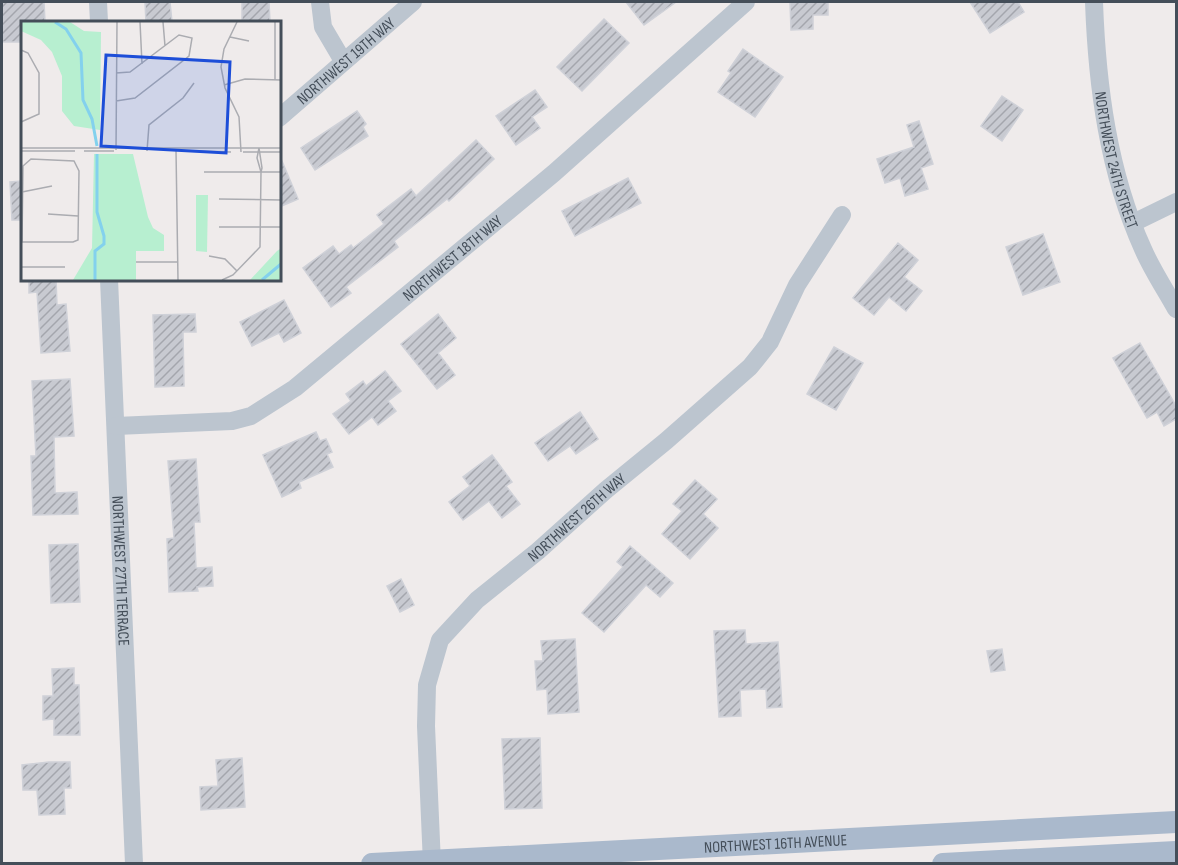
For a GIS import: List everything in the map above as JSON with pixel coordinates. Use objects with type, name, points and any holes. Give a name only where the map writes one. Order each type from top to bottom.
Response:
[{"type":"main road","name":"NORTHWEST 16TH AVENUE","points":[[372,864],[708,854],[1008,830],[1176,822]]},
{"type":"main road","points":[[1008,830],[1009,860]]},
{"type":"main road","points":[[944,864],[1176,852]]},
{"type":"street","points":[[98,2],[99,21]]},
{"type":"street","points":[[320,2],[323,27],[343,61]]},
{"type":"street","name":"NORTHWEST 19TH WAY","points":[[280,117],[413,2]]},
{"type":"street","name":"NORTHWEST 18TH WAY","points":[[116,426],[232,421],[251,416],[295,388],[554,173],[746,2]]},
{"type":"street","name":"NORTHWEST 24TH STREET","points":[[1094,2],[1096,53],[1107,130],[1121,190],[1143,250],[1176,309]]},
{"type":"street","points":[[1133,223],[1176,202]]},
{"type":"street","name":"NORTHWEST 26TH WAY","points":[[432,862],[426,726],[427,685],[440,640],[477,600],[538,551],[750,367],[770,342],[797,285],[842,215]]},
{"type":"street","name":"NORTHWEST 27TH TERRACE","points":[[109,280],[134,864]]},
{"type":"building","points":[[2,2],[44,2],[45,21],[21,21],[21,42],[2,42]]},
{"type":"building","points":[[145,2],[170,2],[172,21],[146,21]]},
{"type":"building","points":[[242,2],[269,2],[270,21],[242,21]]},
{"type":"building","points":[[626,2],[676,2],[644,25]]},
{"type":"building","points":[[790,2],[828,2],[828,15],[813,15],[813,29],[791,30]]},
{"type":"building","points":[[970,2],[1018,2],[1024,12],[990,33]]},
{"type":"building","points":[[604,19],[629,43],[582,91],[557,67]]},
{"type":"building","points":[[743,49],[783,77],[755,117],[718,92],[731,73],[728,71]]},
{"type":"building","points":[[535,90],[547,107],[532,117],[540,128],[516,145],[496,116]]},
{"type":"building","points":[[1002,96],[1023,110],[1002,141],[981,126]]},
{"type":"building","points":[[357,111],[366,124],[363,127],[368,136],[315,170],[301,148]]},
{"type":"building","points":[[919,121],[933,164],[921,168],[928,189],[905,196],[900,178],[885,183],[877,159],[914,147],[907,125]]},
{"type":"building","points":[[476,140],[494,159],[449,201],[447,199],[394,241],[398,247],[346,287],[351,293],[331,307],[303,268],[333,246],[339,254],[351,245],[353,248],[384,224],[377,215],[411,189],[416,196]]},
{"type":"building","points":[[280,156],[298,199],[280,207]]},
{"type":"building","points":[[628,178],[641,203],[575,236],[562,211]]},
{"type":"building","points":[[21,181],[21,220],[12,220],[10,182]]},
{"type":"building","points":[[1043,234],[1060,282],[1023,295],[1006,247]]},
{"type":"building","points":[[898,243],[918,260],[904,277],[922,291],[906,311],[889,297],[874,315],[853,298]]},
{"type":"building","points":[[29,280],[56,280],[57,305],[66,304],[70,351],[41,353],[37,292],[29,293]]},
{"type":"building","points":[[284,300],[301,333],[284,342],[279,333],[252,346],[240,322]]},
{"type":"building","points":[[195,314],[196,332],[183,332],[184,386],[155,387],[153,315]]},
{"type":"building","points":[[438,314],[456,338],[438,353],[455,375],[437,389],[401,344]]},
{"type":"building","points":[[1140,343],[1176,406],[1176,419],[1164,426],[1157,412],[1147,418],[1113,358]]},
{"type":"building","points":[[834,347],[863,363],[836,410],[807,394]]},
{"type":"building","points":[[385,371],[401,391],[388,401],[396,411],[378,425],[372,417],[349,434],[333,414],[351,401],[346,394],[363,381],[366,386]]},
{"type":"building","points":[[70,379],[74,436],[54,437],[55,493],[77,492],[78,514],[33,515],[31,456],[36,456],[32,381]]},
{"type":"building","points":[[580,412],[598,439],[576,454],[570,446],[548,461],[535,443]]},
{"type":"building","points":[[316,432],[320,441],[326,439],[332,452],[327,454],[333,467],[299,482],[301,488],[282,497],[263,455]]},
{"type":"building","points":[[492,455],[512,482],[506,486],[520,504],[502,518],[489,501],[463,520],[449,502],[470,486],[463,477]]},
{"type":"building","points":[[196,459],[200,522],[194,522],[196,568],[212,567],[213,586],[197,587],[198,591],[169,592],[167,539],[174,538],[168,461]]},
{"type":"building","points":[[695,480],[717,499],[703,514],[718,528],[690,559],[662,534],[682,511],[673,504]]},
{"type":"building","points":[[78,544],[80,602],[51,603],[49,545]]},
{"type":"building","points":[[630,546],[673,583],[660,597],[646,585],[604,632],[582,613],[623,567],[617,562]]},
{"type":"building","points":[[401,579],[414,605],[400,612],[387,586]]},
{"type":"building","points":[[745,630],[746,644],[778,642],[782,707],[767,708],[766,689],[740,690],[741,716],[719,717],[714,631]]},
{"type":"building","points":[[575,639],[579,712],[548,714],[547,689],[537,690],[535,661],[543,661],[541,641]]},
{"type":"building","points":[[1002,649],[1005,670],[991,672],[987,651]]},
{"type":"building","points":[[74,668],[74,685],[79,685],[80,735],[54,735],[54,719],[43,720],[43,696],[53,696],[52,669]]},
{"type":"building","points":[[540,738],[542,808],[505,809],[502,739]]},
{"type":"building","points":[[242,758],[245,807],[201,810],[200,787],[218,786],[216,760]]},
{"type":"building","points":[[70,762],[71,788],[64,788],[65,814],[39,815],[37,790],[23,790],[22,765]]}]
